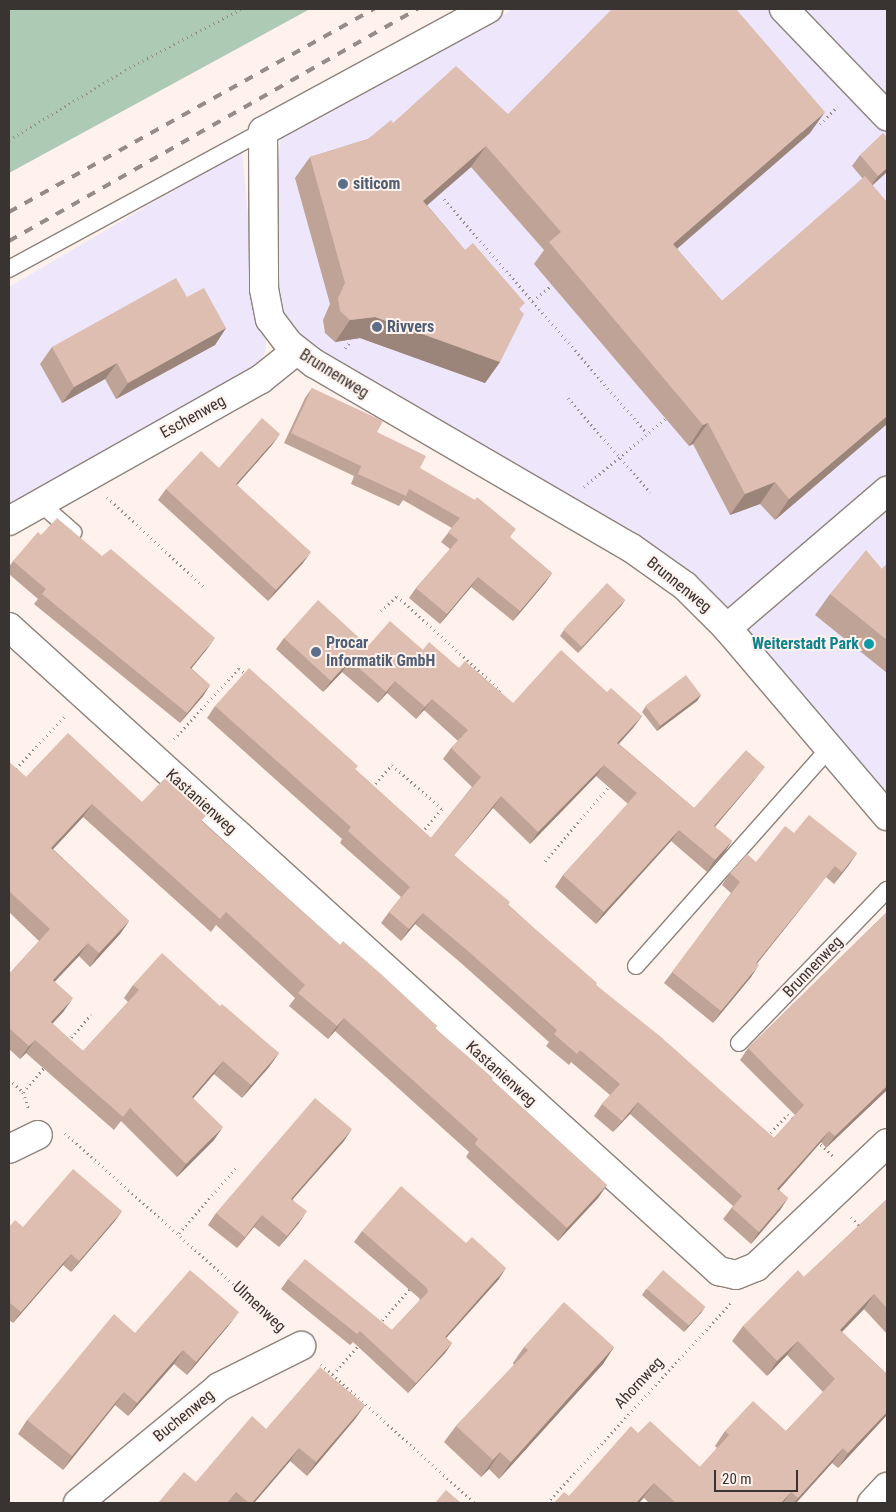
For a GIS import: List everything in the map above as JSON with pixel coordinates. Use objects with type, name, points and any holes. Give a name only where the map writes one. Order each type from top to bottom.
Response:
[{"type":"street","points":[[263,131],[488,9]]},
{"type":"street","points":[[784,9],[887,116]]},
{"type":"street","name":"Brunnenweg","points":[[263,131],[264,289],[270,319],[296,351],[669,573],[727,628],[887,816]]},
{"type":"street","name":"Eschenweg","points":[[9,521],[261,379],[296,351]]},
{"type":"street","points":[[727,628],[887,491]]},
{"type":"street","name":"Kastanienweg","points":[[9,627],[707,1262],[719,1271],[736,1275]]},
{"type":"street","points":[[9,1150],[38,1135]]},
{"type":"street","points":[[736,1275],[761,1263],[887,1143]]},
{"type":"street","name":"Buchenweg","points":[[78,1503],[212,1392],[301,1346]]},
{"type":"street","points":[[872,1503],[887,1487]]},
{"type":"lane","points":[[9,269],[263,131]]},
{"type":"lane","points":[[40,504],[83,540]]},
{"type":"lane","points":[[636,966],[829,749]]},
{"type":"lane","name":"Brunnenweg","points":[[739,1043],[887,890]]},
{"type":"path","points":[[9,140],[125,70],[241,9]]},
{"type":"path","points":[[820,124],[824,118]]},
{"type":"path","points":[[444,199],[647,433]]},
{"type":"path","points":[[533,301],[552,285]]},
{"type":"path","points":[[343,351],[351,341]]},
{"type":"path","points":[[568,398],[650,492]]},
{"type":"path","points":[[561,507],[666,418]]},
{"type":"path","points":[[86,478],[204,587]]},
{"type":"path","points":[[381,611],[397,596],[500,690],[494,697]]},
{"type":"path","name":"Kastanienweg","points":[[155,760],[239,668],[254,682]]},
{"type":"path","points":[[9,776],[85,696]]},
{"type":"path","points":[[370,790],[392,765],[442,809],[421,834]]},
{"type":"path","points":[[545,861],[613,782]]},
{"type":"path","points":[[416,829],[425,838]]},
{"type":"path","points":[[66,1043],[91,1015]]},
{"type":"path","points":[[23,1092],[48,1064]]},
{"type":"path","points":[[9,1079],[23,1092],[38,1135]]},
{"type":"path","points":[[763,1140],[788,1114],[802,1128]]},
{"type":"path","name":"Ulmenweg","points":[[38,1135],[59,1127],[179,1233],[475,1503]]},
{"type":"path","points":[[810,1134],[854,1175]]},
{"type":"path","points":[[179,1233],[236,1168]]},
{"type":"path","points":[[832,1196],[869,1236]]},
{"type":"path","name":"Ahornweg","points":[[547,1503],[730,1305],[736,1292],[736,1275]]},
{"type":"path","points":[[372,1331],[418,1280]]},
{"type":"path","points":[[333,1374],[366,1338]]},
{"type":"shaded area","points":[[513,9],[887,9],[887,800],[740,628],[321,353],[289,326],[277,298],[272,209],[281,137]]},
{"type":"shaded area","points":[[242,150],[256,308],[266,329],[266,349],[258,369],[9,512],[9,287]]},
{"type":"green space","points":[[9,9],[310,9],[9,173]]},
{"type":"building","points":[[612,9],[736,9],[825,112],[673,244],[722,301],[865,176],[887,202],[887,416],[789,499],[775,482],[745,494],[708,423],[703,425],[549,242],[561,232],[486,146],[423,201],[465,250],[473,243],[525,303],[519,309],[524,314],[500,362],[375,317],[350,320],[340,311],[338,298],[345,283],[310,157],[368,139],[391,120],[393,123],[456,66],[508,114]]},
{"type":"building","points":[[883,133],[887,137],[887,168],[878,176],[860,155]]},
{"type":"building","points":[[176,278],[187,297],[204,288],[226,328],[128,383],[117,363],[74,387],[52,347]]},
{"type":"building","points":[[312,388],[383,421],[377,432],[426,456],[420,468],[475,500],[477,497],[516,529],[510,537],[552,573],[520,611],[478,577],[447,614],[416,588],[458,540],[448,532],[460,518],[409,489],[406,496],[358,474],[361,466],[291,433]]},
{"type":"building","points":[[262,418],[280,434],[236,484],[311,552],[276,590],[166,489],[201,451],[219,468]]},
{"type":"building","points":[[57,518],[102,556],[111,549],[215,638],[190,668],[210,685],[187,713],[42,594],[46,589],[13,561],[38,532],[41,535]]},
{"type":"building","points":[[866,550],[882,569],[887,564],[887,640],[830,594]]},
{"type":"building","points":[[607,583],[625,600],[582,647],[563,630]]},
{"type":"building","points":[[318,600],[368,646],[390,621],[423,650],[429,642],[459,668],[465,661],[513,703],[561,650],[607,692],[611,688],[642,716],[617,743],[694,808],[746,750],[765,767],[714,826],[732,841],[715,860],[679,830],[604,912],[563,875],[637,793],[604,765],[538,832],[501,796],[454,855],[510,902],[508,905],[597,983],[596,985],[661,1037],[774,1138],[804,1105],[748,1048],[887,912],[887,1086],[835,1136],[829,1131],[777,1189],[788,1198],[759,1232],[732,1208],[742,1196],[638,1102],[622,1121],[602,1104],[620,1084],[580,1050],[577,1054],[554,1034],[557,1030],[469,952],[423,913],[409,929],[389,912],[410,887],[348,831],[351,827],[215,706],[249,668],[358,766],[355,769],[431,838],[481,777],[451,748],[468,730],[432,699],[425,707],[395,681],[386,692],[350,660],[331,681],[284,638]]},
{"type":"building","points":[[686,675],[701,695],[660,726],[645,706]]},
{"type":"building","points":[[68,733],[142,802],[165,778],[206,816],[201,821],[340,945],[343,941],[381,974],[437,1026],[435,1028],[493,1078],[492,1080],[607,1185],[567,1228],[475,1144],[478,1139],[344,1018],[337,1026],[298,993],[305,985],[226,912],[220,919],[92,804],[51,848],[129,921],[99,953],[88,943],[53,980],[73,998],[51,1022],[83,1051],[139,990],[133,985],[162,953],[220,1006],[222,1004],[279,1053],[251,1085],[223,1061],[192,1097],[223,1127],[186,1164],[130,1108],[123,1117],[35,1040],[29,1046],[9,1028],[9,974],[50,929],[9,891],[9,762],[26,777]]},
{"type":"building","points":[[809,815],[857,853],[842,872],[835,866],[756,963],[759,965],[721,1011],[672,972],[740,882],[730,873],[747,854],[756,862],[785,826],[794,833]]},
{"type":"building","points":[[315,1098],[352,1129],[291,1199],[307,1211],[287,1236],[262,1215],[245,1237],[216,1213]]},
{"type":"building","points":[[73,1169],[122,1211],[79,1261],[71,1254],[21,1312],[10,1303],[9,1305],[9,1227],[15,1220],[23,1227]]},
{"type":"building","points":[[401,1186],[466,1243],[472,1237],[506,1268],[445,1337],[452,1343],[416,1383],[360,1331],[357,1334],[288,1279],[305,1259],[392,1330],[428,1292],[427,1288],[362,1231]]},
{"type":"building","points":[[887,1199],[887,1308],[874,1294],[840,1330],[887,1374],[887,1412],[848,1453],[843,1448],[798,1498],[791,1492],[781,1503],[676,1503],[654,1483],[636,1503],[554,1503],[564,1492],[569,1496],[631,1426],[638,1433],[650,1421],[700,1467],[729,1435],[725,1431],[753,1401],[786,1431],[835,1379],[798,1341],[777,1361],[743,1326],[798,1270],[804,1277]]},
{"type":"building","points":[[190,1270],[239,1312],[196,1362],[183,1350],[137,1403],[124,1392],[72,1456],[27,1420],[114,1314],[135,1333]]},
{"type":"building","points":[[663,1270],[705,1307],[689,1326],[647,1289]]},
{"type":"building","points":[[564,1302],[614,1347],[511,1462],[500,1452],[493,1460],[456,1426],[528,1350],[524,1347]]},
{"type":"building","points":[[320,1367],[365,1405],[316,1462],[299,1448],[252,1503],[249,1503],[236,1492],[227,1503],[158,1503],[184,1472],[196,1482],[252,1416],[266,1429]]},
{"type":"building","points":[[446,1490],[461,1503],[435,1503]]},
{"type":"railway","points":[[9,212],[374,9]]},
{"type":"railway","points":[[9,241],[418,9]]},
{"type":"place","name":"siticom","points":[[343,184]]},
{"type":"place","name":"Rivvers","points":[[377,327]]},
{"type":"place","name":"Weiterstadt Park","points":[[869,644]]},
{"type":"place","name":"Procar Informatik GmbH","points":[[316,652]]}]
